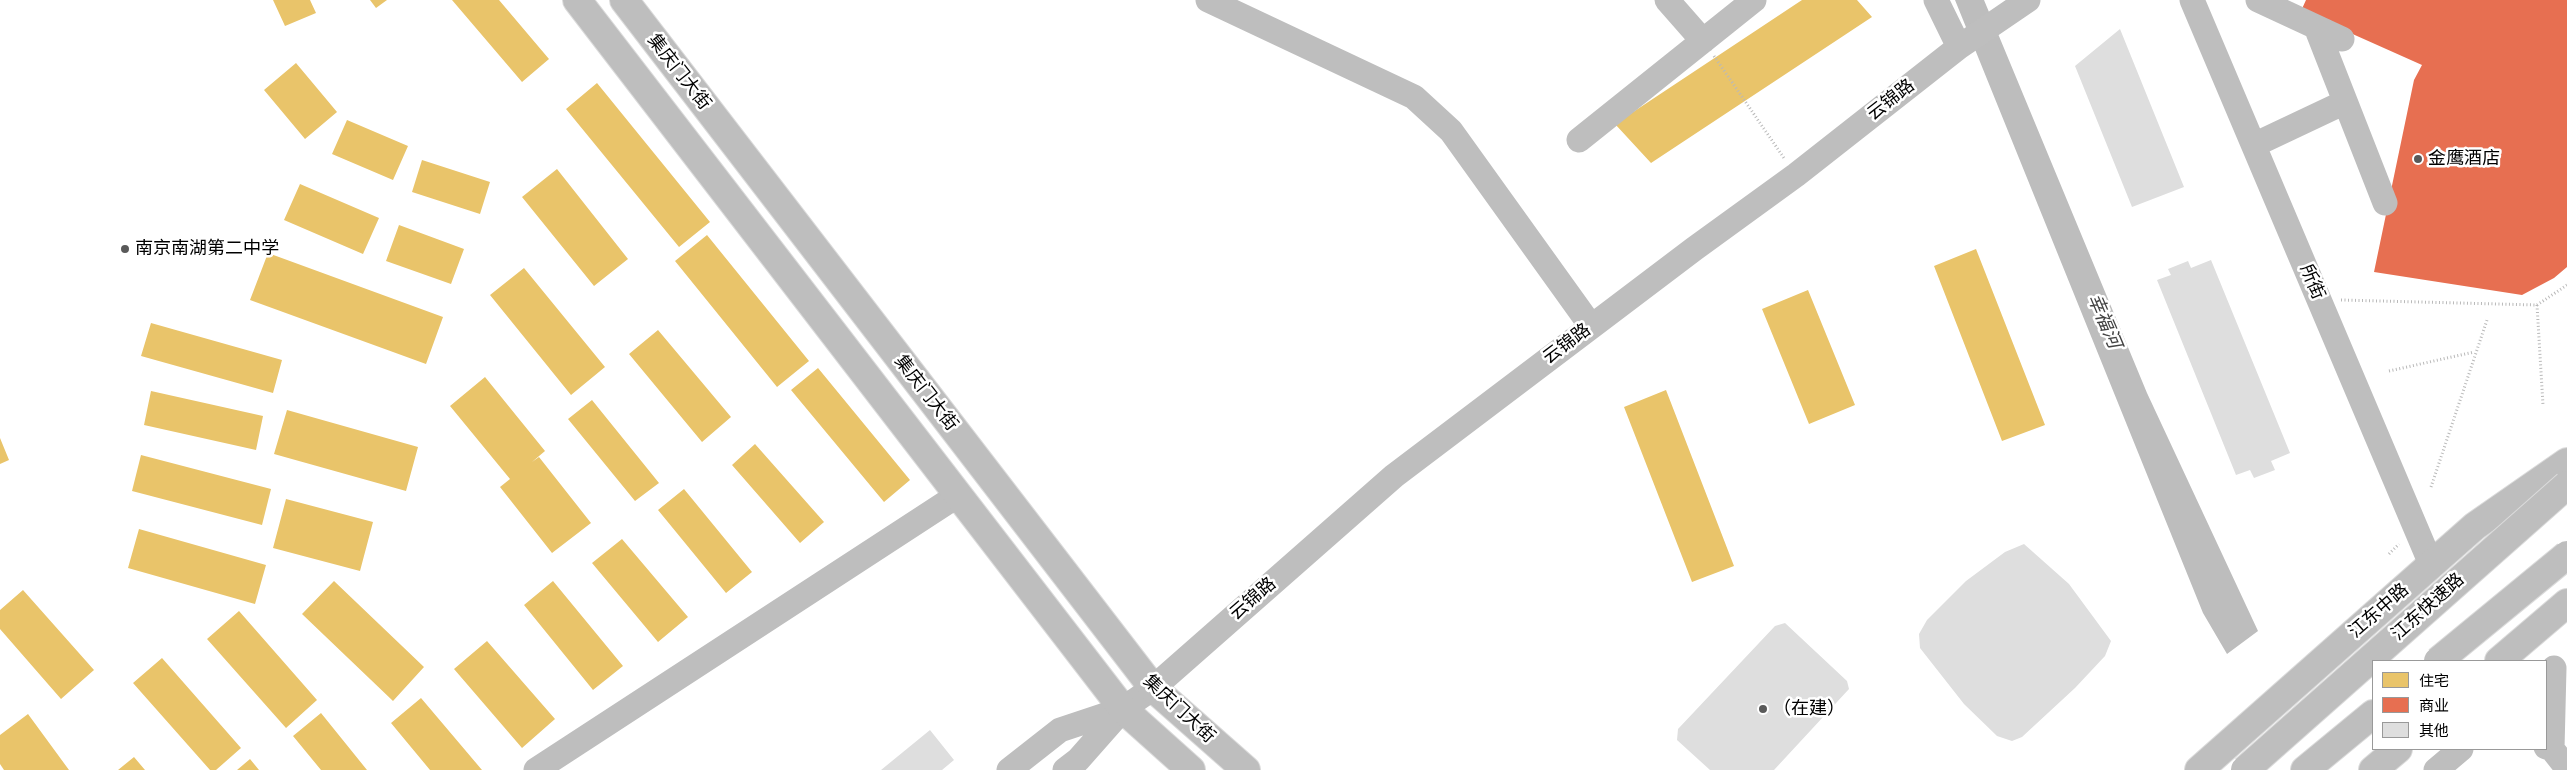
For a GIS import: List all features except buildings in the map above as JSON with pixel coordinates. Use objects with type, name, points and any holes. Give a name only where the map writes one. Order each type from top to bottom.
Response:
[{"type":"main road","name":"集庆门大街","points":[[577,0],[1123,709],[1191,770]]},
{"type":"main road","name":"集庆门大街","points":[[624,0],[1152,688],[1246,770]]},
{"type":"main road","name":"江东中路","points":[[2199,770],[2475,526],[2567,462]]},
{"type":"main road","name":"江东快速路","points":[[2245,770],[2567,485]]},
{"type":"main road","points":[[2439,660],[2567,555]]},
{"type":"main road","points":[[2501,660],[2567,603]]},
{"type":"main road","points":[[2305,770],[2372,715]]},
{"type":"main road","points":[[2373,770],[2397,750]]},
{"type":"street","points":[[1208,0],[1414,97],[1451,131],[1591,326]]},
{"type":"street","points":[[1667,0],[1704,41]]},
{"type":"street","points":[[1579,140],[1754,0]]},
{"type":"street","points":[[1936,0],[1959,47]]},
{"type":"street","name":"云锦路","points":[[1065,770],[1078,760],[1123,709],[1152,688],[1394,476],[1591,326],[1796,175],[1959,47],[2028,0]]},
{"type":"street","name":"所街","points":[[2192,0],[2432,564]]},
{"type":"street","points":[[2258,0],[2289,8],[2316,27],[2342,39]]},
{"type":"street","points":[[2316,27],[2385,203]]},
{"type":"street","points":[[2254,145],[2345,102]]},
{"type":"street","points":[[536,770],[958,495]]},
{"type":"street","points":[[2556,667],[2549,748],[2567,768]]},
{"type":"street","name":"云锦路","points":[[1009,770],[1060,730],[1123,709]]},
{"type":"street","points":[[2436,770],[2460,750]]},
{"type":"path","points":[[1704,41],[1796,175]]},
{"type":"path","points":[[2319,299],[2536,306],[2567,285]]},
{"type":"path","points":[[2536,306],[2543,405]]},
{"type":"path","points":[[2431,487],[2474,352],[2487,320]]},
{"type":"path","points":[[2389,371],[2474,352]]},
{"type":"water","name":"幸福河","points":[[1955,0],[1984,0],[2147,393],[2258,631],[2227,654],[2203,613]]},
{"type":"place","name":"金鹰酒店","points":[[2418,159]]},
{"type":"place","name":"南京南湖第二中学","points":[[125,249]]},
{"type":"place","name":"（在建）","points":[[1763,709]]}]
